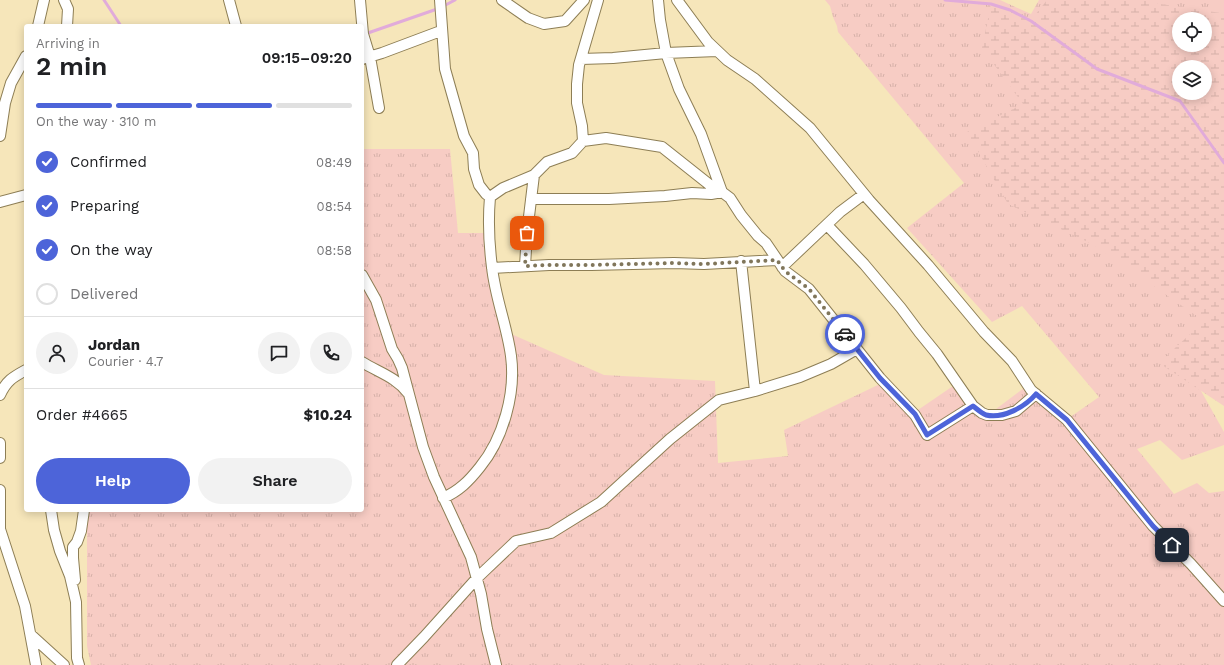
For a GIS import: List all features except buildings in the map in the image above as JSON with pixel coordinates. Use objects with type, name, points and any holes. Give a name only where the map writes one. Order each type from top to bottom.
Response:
[{"type":"street","points":[[38,24],[44,0]]},
{"type":"street","points":[[64,0],[68,9],[67,24]]},
{"type":"street","points":[[229,0],[235,24]]},
{"type":"street","points":[[360,0],[363,24]]},
{"type":"street","points":[[440,0],[445,69],[464,136],[473,153],[474,169],[479,185],[490,197]]},
{"type":"street","points":[[502,0],[528,18],[544,24],[565,21],[584,0]]},
{"type":"street","points":[[584,141],[577,103],[577,84],[581,59],[598,0]]},
{"type":"street","points":[[658,0],[666,53],[679,89],[701,134],[721,192]]},
{"type":"street","points":[[677,0],[708,42],[717,51],[727,60],[755,79],[810,128],[864,194],[928,265],[984,332],[1012,361],[1031,390],[1067,420],[1153,526],[1191,564],[1224,601]]},
{"type":"street","points":[[366,58],[442,31]]},
{"type":"street","points":[[364,34],[366,58],[379,108]]},
{"type":"street","points":[[581,59],[717,51]]},
{"type":"street","points":[[0,136],[5,103],[11,83],[24,60]]},
{"type":"street","points":[[490,197],[503,188],[534,176],[547,162],[572,153],[584,141],[606,138],[662,146],[730,198],[741,216],[766,243],[785,271],[809,289],[880,378],[915,414],[927,435],[973,406]]},
{"type":"street","points":[[525,266],[527,233],[534,176]]},
{"type":"street","points":[[531,199],[609,199],[692,193],[711,194],[721,192]]},
{"type":"street","points":[[492,268],[549,265],[704,264],[741,261],[779,263],[864,194]]},
{"type":"street","points":[[0,202],[24,196]]},
{"type":"street","points":[[443,498],[453,494],[468,482],[488,458],[498,438],[507,413],[512,386],[511,357],[492,268],[488,221],[490,197]]},
{"type":"street","points":[[827,225],[864,264],[901,308],[918,332],[937,354],[973,406],[987,415],[1002,414],[1016,411],[1036,394]]},
{"type":"street","points":[[741,261],[755,392]]},
{"type":"street","points":[[364,279],[376,300],[392,349],[402,368],[423,447],[443,498],[471,558],[481,594],[487,629],[496,665]]},
{"type":"street","points":[[397,665],[477,578],[516,541],[551,533],[601,502],[670,439],[719,400],[755,392],[800,377],[832,364],[857,349]]},
{"type":"street","points":[[364,363],[394,379],[404,387],[409,394]]},
{"type":"street","points":[[0,395],[3,387],[11,378],[24,371]]},
{"type":"street","points":[[0,443],[0,458]]},
{"type":"street","points":[[0,490],[0,546]]},
{"type":"street","points":[[51,512],[54,530],[60,551],[70,576],[76,602]]},
{"type":"street","points":[[79,665],[77,658],[73,547],[77,542],[81,531],[84,512]]},
{"type":"street","points":[[0,529],[25,606],[36,665]]},
{"type":"street","points":[[31,635],[64,665]]},
{"type":"green space","points":[[825,0],[1000,0],[1031,14],[1039,0],[1224,0],[1224,385],[1200,389],[1224,432],[1224,445],[1182,460],[1160,440],[1137,449],[1174,494],[1197,483],[1209,493],[1224,491],[1224,665],[91,665],[87,646],[87,516],[88,512],[364,512],[364,149],[450,149],[458,233],[488,233],[509,333],[604,375],[715,381],[718,463],[788,456],[784,430],[882,383],[915,412],[953,386],[988,415],[1028,385],[1066,420],[1099,397],[1022,306],[992,322],[907,228],[964,183],[838,32],[830,6]]},
{"type":"green space","points":[[1047,0],[1143,0],[1221,13],[1224,11],[1224,406],[1159,363],[1204,321],[1094,245],[1008,204],[967,132],[1023,104],[982,48],[991,4],[1010,10],[1031,20]]},
{"type":"waterway","points":[[104,0],[120,24]]},
{"type":"waterway","points":[[365,34],[440,8],[455,0]]},
{"type":"waterway","points":[[945,0],[991,4],[1010,10],[1031,21],[1097,69],[1180,101],[1224,163]]},
{"type":"way so far","points":[[527,233],[525,266],[674,263],[704,264],[777,260],[785,271],[809,289],[845,334]]},
{"type":"route","points":[[845,334],[880,378],[915,414],[927,435],[973,406],[987,415],[1002,414],[1016,411],[1036,394],[1067,420],[1153,526],[1172,545]]}]
